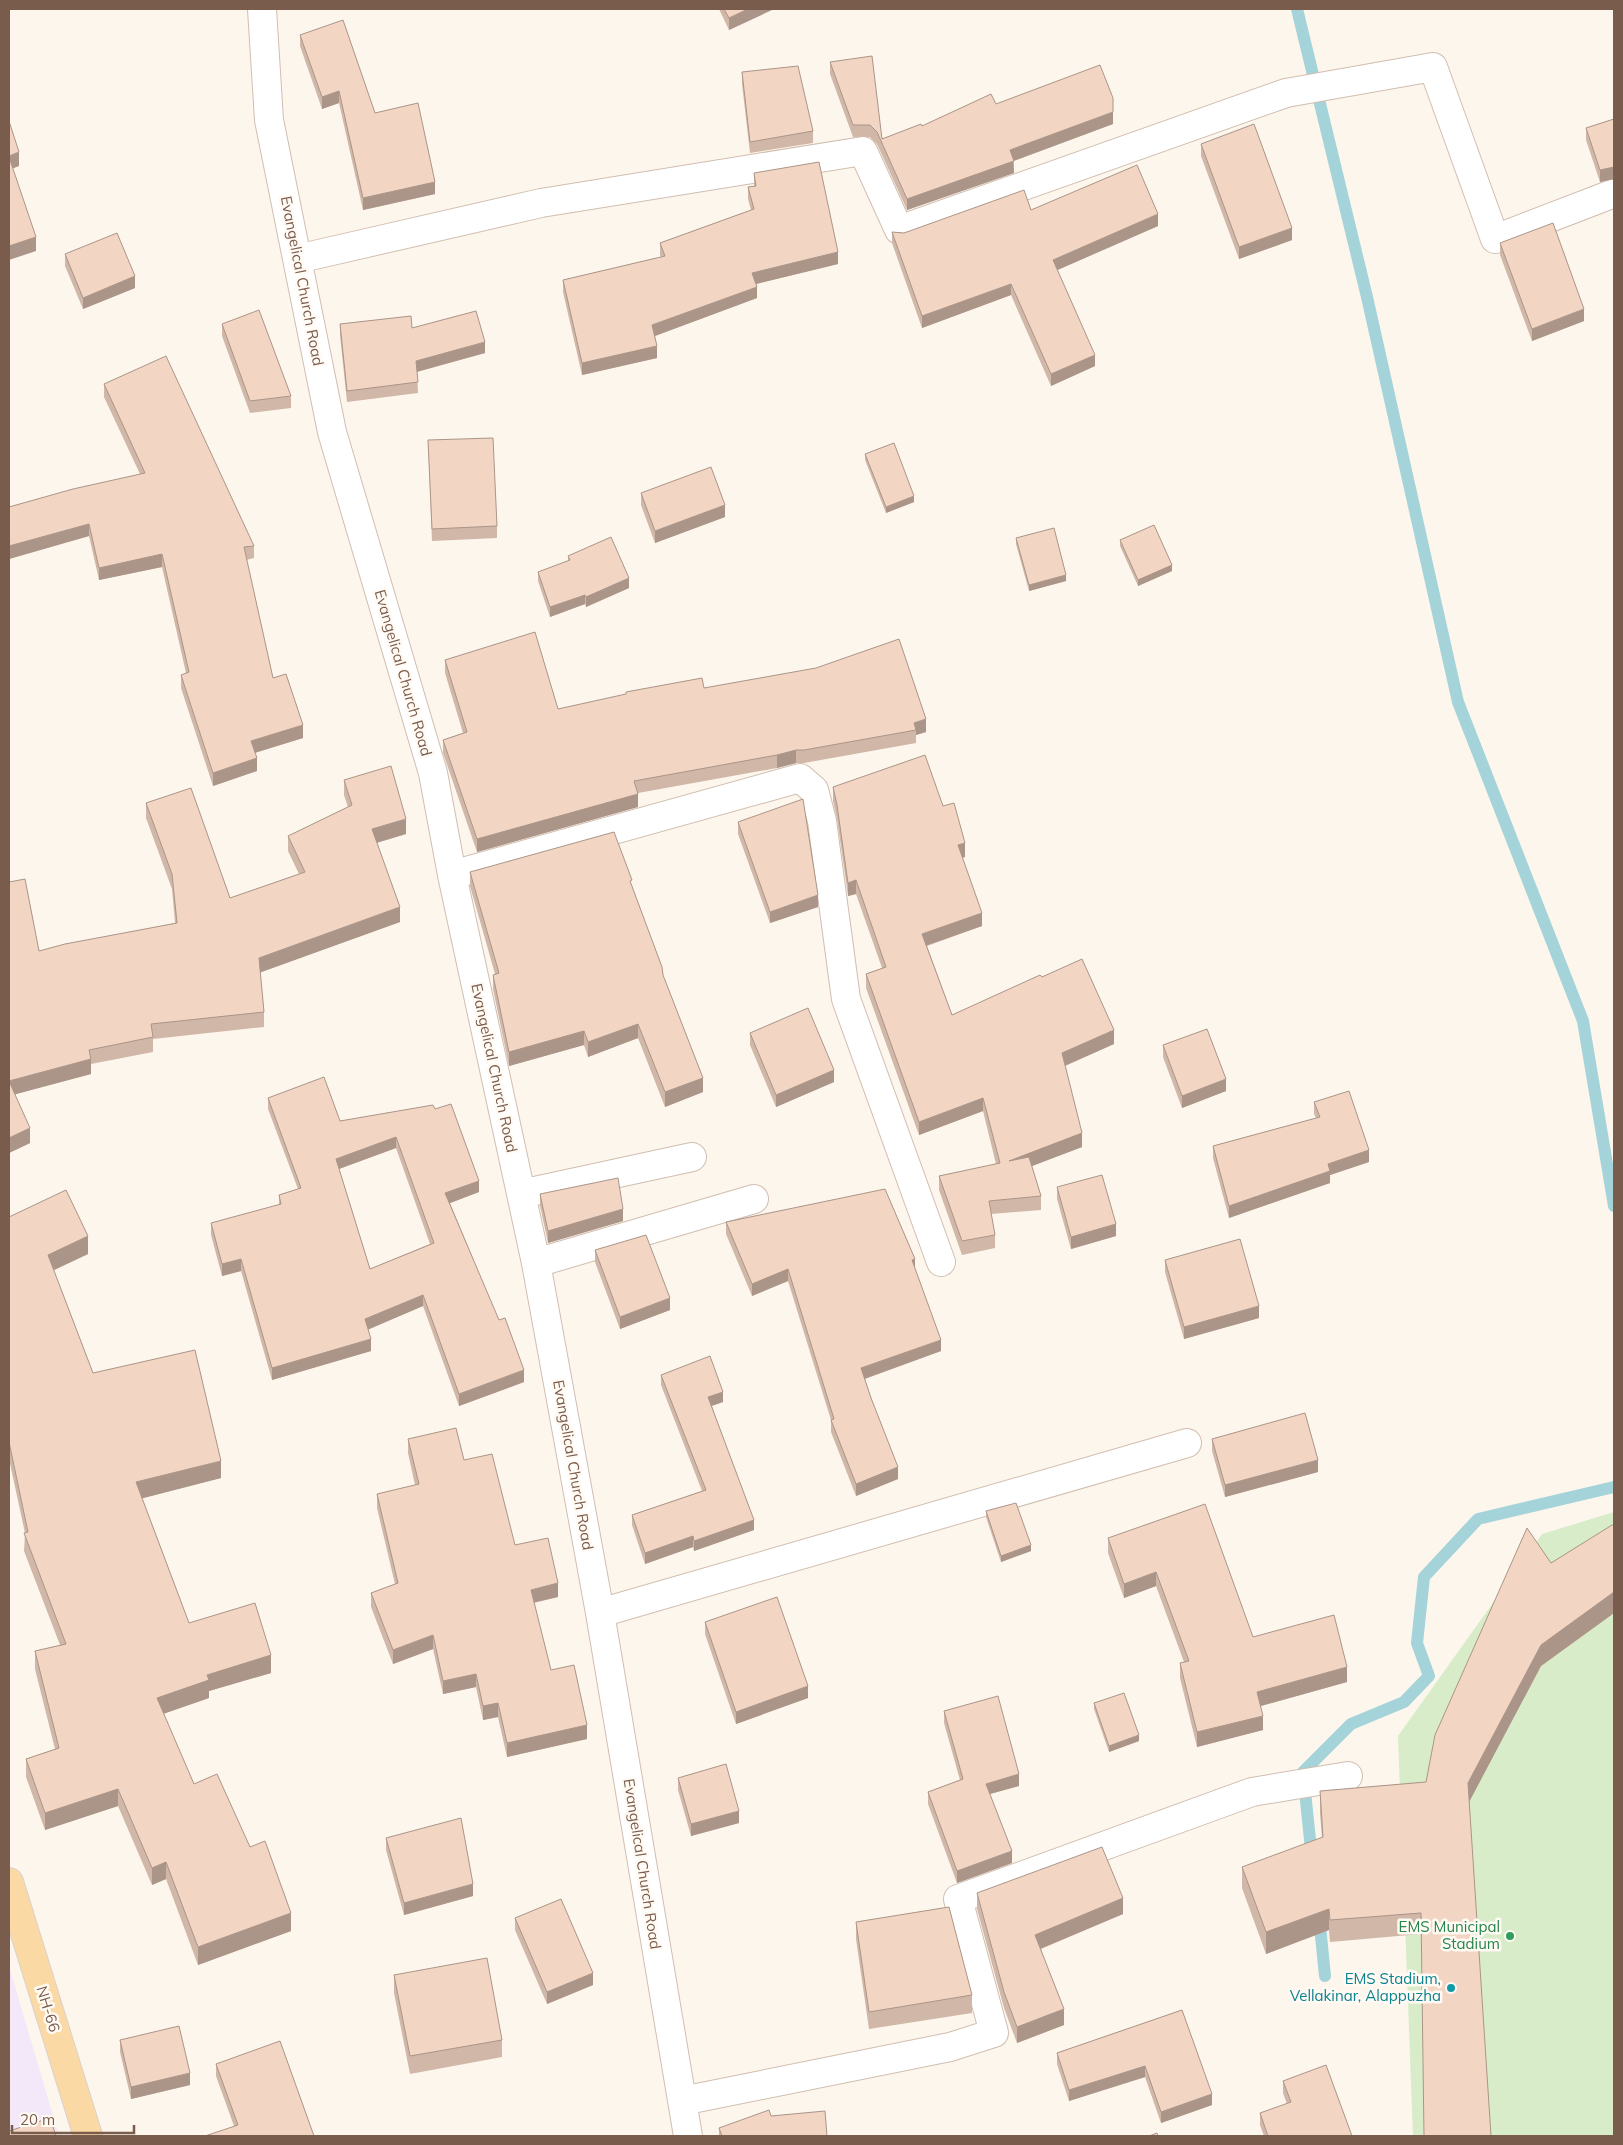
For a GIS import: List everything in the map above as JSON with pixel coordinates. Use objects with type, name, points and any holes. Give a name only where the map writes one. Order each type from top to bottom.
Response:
[{"type":"main road","name":"NH-66","points":[[9,1882],[88,2136]]},
{"type":"street","name":"Evangelical Church Road","points":[[262,9],[269,120],[332,432],[433,774],[452,875],[536,1263],[600,1613],[688,2136]]},
{"type":"street","points":[[297,260],[542,202],[864,151],[899,230],[1286,93],[1434,67],[1495,239],[1612,194]]},
{"type":"street","points":[[452,875],[800,778],[814,790],[822,820],[846,999],[941,1262]]},
{"type":"street","points":[[521,1194],[692,1157]]},
{"type":"street","points":[[536,1263],[754,1199]]},
{"type":"street","points":[[600,1613],[1187,1443]]},
{"type":"street","points":[[682,2101],[950,2047],[994,2033],[958,1899],[1252,1792],[1348,1776]]},
{"type":"shaded area","points":[[9,1966],[59,2136],[9,2136]]},
{"type":"green space","name":"EMS Municipal Stadium","points":[[1614,1512],[1614,2136],[1413,2136],[1398,1736],[1542,1534]]},
{"type":"building","points":[[724,9],[748,9],[729,18]]},
{"type":"building","points":[[343,20],[375,113],[418,103],[435,182],[363,198],[339,91],[322,97],[300,35]]},
{"type":"building","points":[[872,56],[882,139],[921,124],[922,126],[991,94],[996,104],[1100,65],[1113,98],[1113,112],[1010,150],[1014,161],[907,199],[877,132],[870,125],[853,125],[830,62]]},
{"type":"building","points":[[798,66],[813,131],[750,142],[742,72]]},
{"type":"building","points":[[1614,119],[1614,167],[1600,170],[1586,128]]},
{"type":"building","points":[[9,121],[19,152],[9,156]]},
{"type":"building","points":[[1254,124],[1292,228],[1239,247],[1201,144]]},
{"type":"building","points":[[9,157],[36,237],[9,246]]},
{"type":"building","points":[[819,162],[838,252],[752,273],[757,287],[652,325],[657,346],[582,363],[563,280],[665,256],[660,243],[754,209],[748,187],[756,186],[754,173]]},
{"type":"building","points":[[1137,165],[1158,214],[1053,260],[1095,355],[1051,374],[1011,284],[922,316],[892,232],[904,233],[1024,190],[1031,210]]},
{"type":"building","points":[[1553,223],[1584,309],[1532,329],[1500,243]]},
{"type":"building","points":[[117,233],[135,276],[83,298],[65,254]]},
{"type":"building","points":[[259,310],[291,396],[250,401],[222,324]]},
{"type":"building","points":[[476,311],[485,342],[416,361],[418,382],[347,391],[340,324],[411,316],[412,328]]},
{"type":"building","points":[[166,356],[254,546],[244,547],[273,678],[286,674],[303,725],[251,741],[257,758],[213,773],[181,675],[189,672],[162,554],[99,568],[89,524],[9,546],[9,507],[73,489],[145,473],[104,384]]},
{"type":"building","points":[[493,438],[497,526],[432,529],[428,440]]},
{"type":"building","points":[[894,443],[914,496],[886,507],[865,454]]},
{"type":"building","points":[[711,467],[725,505],[655,531],[641,493]]},
{"type":"building","points":[[1154,525],[1172,565],[1138,580],[1120,540]]},
{"type":"building","points":[[1054,528],[1066,575],[1029,585],[1016,538]]},
{"type":"building","points":[[611,537],[629,578],[586,597],[585,595],[550,607],[538,572],[570,560],[568,556]]},
{"type":"building","points":[[535,632],[558,709],[626,694],[626,692],[702,678],[704,688],[816,668],[899,639],[926,719],[914,723],[916,730],[796,750],[634,781],[638,794],[477,839],[443,740],[467,732],[445,660]]},
{"type":"building","points":[[925,755],[943,806],[954,803],[965,843],[958,845],[982,913],[922,934],[952,1015],[1040,975],[1042,977],[1082,959],[1114,1030],[1062,1053],[1082,1133],[1009,1161],[1029,1157],[1041,1196],[989,1201],[995,1235],[962,1241],[939,1176],[1000,1163],[983,1098],[919,1122],[866,974],[886,967],[856,880],[848,883],[833,787]]},
{"type":"building","points":[[391,766],[406,819],[372,829],[400,907],[259,958],[264,1012],[151,1024],[153,1037],[89,1050],[91,1059],[9,1081],[9,882],[25,879],[39,951],[65,944],[177,923],[172,874],[146,803],[191,788],[230,898],[305,872],[288,836],[352,805],[344,780]]},
{"type":"building","points":[[803,799],[818,895],[770,912],[738,822]]},
{"type":"building","points":[[614,832],[662,967],[663,975],[703,1078],[665,1092],[638,1024],[588,1042],[584,1031],[509,1052],[493,975],[499,973],[470,872]]},
{"type":"building","points":[[808,1008],[834,1070],[776,1095],[750,1033]]},
{"type":"building","points":[[1207,1029],[1226,1079],[1182,1096],[1163,1045]]},
{"type":"building","points":[[324,1077],[340,1121],[433,1105],[435,1109],[451,1104],[479,1181],[445,1193],[499,1320],[505,1318],[524,1370],[459,1394],[423,1295],[365,1319],[371,1339],[272,1368],[241,1259],[222,1264],[211,1223],[281,1204],[279,1195],[301,1188],[268,1098]],"holes":[[[396,1137],[434,1243],[370,1269],[336,1159]]]},
{"type":"building","points":[[9,1081],[30,1128],[9,1138]]},
{"type":"building","points":[[1349,1091],[1369,1150],[1328,1164],[1330,1171],[1229,1206],[1213,1146],[1320,1117],[1314,1102]]},
{"type":"building","points":[[1102,1175],[1116,1224],[1071,1237],[1057,1187]]},
{"type":"building","points":[[618,1178],[623,1209],[548,1231],[540,1194]]},
{"type":"building","points":[[885,1189],[915,1259],[912,1260],[941,1340],[861,1368],[898,1467],[856,1484],[831,1420],[834,1419],[788,1269],[752,1284],[726,1222]]},
{"type":"building","points":[[66,1190],[88,1236],[48,1255],[93,1373],[195,1350],[221,1461],[136,1482],[189,1623],[255,1603],[271,1655],[207,1675],[209,1680],[157,1698],[194,1784],[217,1774],[250,1847],[265,1841],[291,1913],[198,1947],[166,1862],[152,1868],[118,1789],[45,1813],[26,1759],[59,1748],[35,1651],[66,1644],[24,1533],[28,1532],[9,1442],[9,1217]]},
{"type":"building","points":[[646,1235],[670,1298],[620,1317],[595,1250]]},
{"type":"building","points":[[1240,1239],[1259,1306],[1184,1327],[1165,1260]]},
{"type":"building","points":[[710,1356],[723,1392],[708,1397],[754,1520],[694,1541],[693,1536],[645,1553],[632,1515],[706,1490],[661,1375]]},
{"type":"building","points":[[1305,1413],[1318,1460],[1225,1485],[1212,1439]]},
{"type":"building","points":[[456,1428],[464,1460],[492,1454],[515,1545],[548,1538],[558,1583],[531,1590],[551,1670],[574,1665],[587,1725],[507,1743],[498,1703],[483,1706],[476,1674],[443,1681],[433,1635],[393,1650],[371,1593],[398,1583],[377,1494],[419,1484],[408,1439]]},
{"type":"building","points":[[1016,1503],[1031,1545],[1001,1556],[986,1511]]},
{"type":"building","points":[[1205,1504],[1253,1637],[1334,1615],[1347,1667],[1257,1692],[1263,1716],[1197,1732],[1180,1663],[1189,1661],[1156,1572],[1124,1584],[1108,1538]]},
{"type":"building","points":[[1614,1525],[1614,1592],[1541,1645],[1468,1783],[1491,2136],[1424,2136],[1421,1913],[1330,1920],[1329,1909],[1266,1932],[1242,1867],[1323,1837],[1320,1791],[1426,1782],[1435,1735],[1527,1528],[1551,1563]]},
{"type":"building","points":[[777,1597],[808,1686],[736,1712],[705,1622]]},
{"type":"building","points":[[1124,1693],[1139,1735],[1109,1746],[1094,1703]]},
{"type":"building","points":[[998,1696],[1019,1774],[986,1784],[1012,1851],[957,1871],[928,1792],[963,1779],[944,1711]]},
{"type":"building","points":[[726,1764],[739,1811],[691,1824],[678,1778]]},
{"type":"building","points":[[461,1818],[473,1884],[404,1903],[386,1838]]},
{"type":"building","points":[[1102,1847],[1123,1898],[1035,1935],[1064,2009],[1017,2027],[1004,1992],[977,1893]]},
{"type":"building","points":[[561,1899],[593,1973],[547,1992],[515,1918]]},
{"type":"building","points":[[949,1907],[972,1995],[869,2012],[856,1922]]},
{"type":"building","points":[[487,1958],[502,2040],[410,2056],[394,1975]]},
{"type":"building","points":[[1182,2010],[1212,2094],[1161,2112],[1145,2066],[1069,2090],[1057,2053]]},
{"type":"building","points":[[179,2026],[190,2073],[131,2087],[120,2040]]},
{"type":"building","points":[[280,2041],[314,2136],[205,2136],[238,2125],[216,2064]]},
{"type":"building","points":[[1326,2065],[1352,2136],[1268,2136],[1260,2113],[1291,2102],[1283,2081]]},
{"type":"building","points":[[769,2110],[771,2116],[825,2111],[827,2136],[722,2136],[719,2128]]},
{"type":"building","points":[[50,2118],[56,2136],[9,2136],[9,2131]]},
{"type":"waterway","points":[[1297,9],[1367,297],[1458,702],[1583,1021],[1614,1206]]},
{"type":"waterway","points":[[1312,1859],[1303,1772],[1351,1724],[1404,1702],[1429,1676],[1417,1643],[1424,1577],[1478,1519],[1614,1487]]},
{"type":"waterway","points":[[1319,1916],[1325,1976]]},
{"type":"place","name":"EMS Municipal Stadium","points":[[1510,1936]]},
{"type":"place","name":"EMS Stadium, Vellakinar, Alappuzha","points":[[1451,1988]]}]
